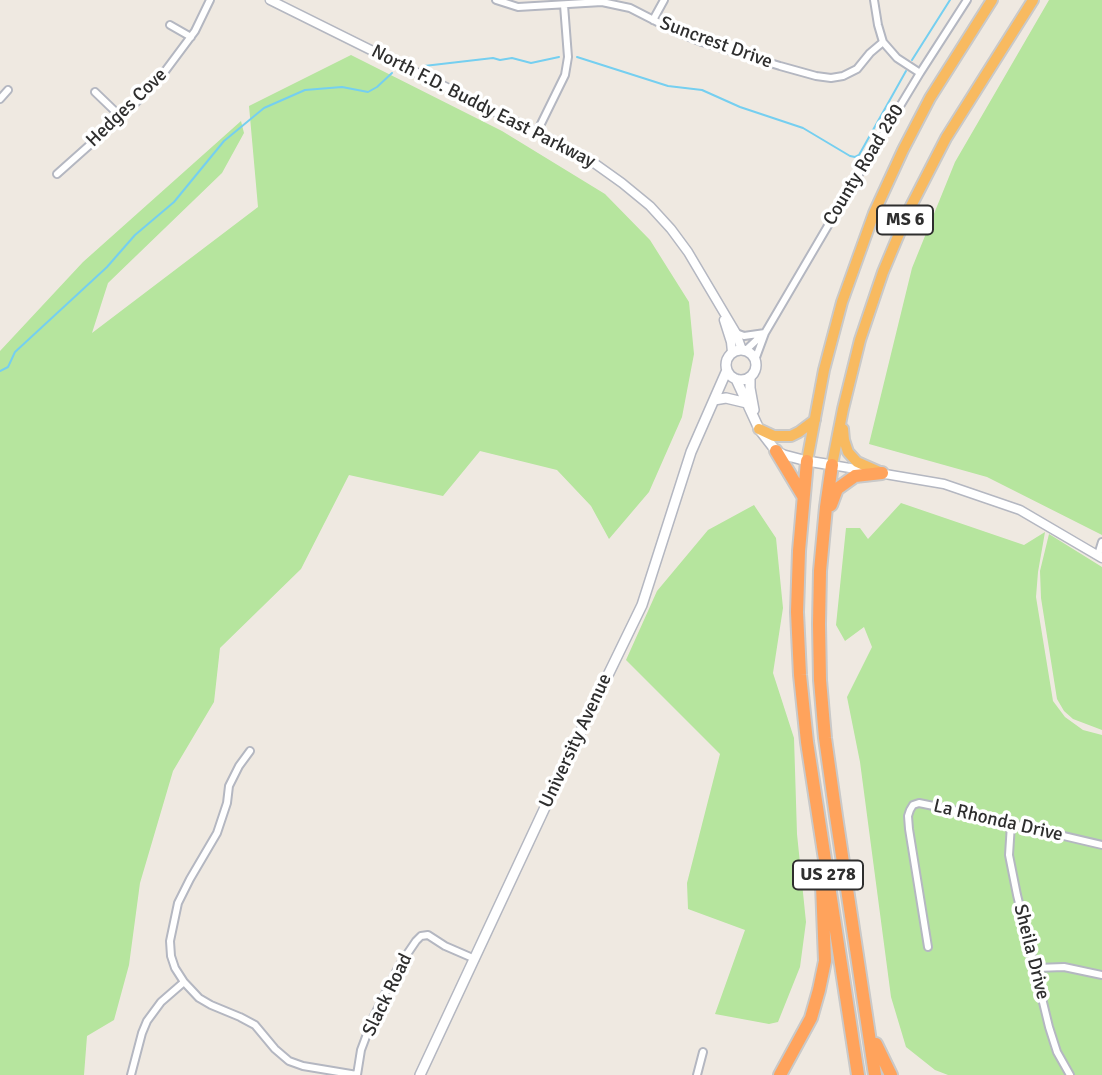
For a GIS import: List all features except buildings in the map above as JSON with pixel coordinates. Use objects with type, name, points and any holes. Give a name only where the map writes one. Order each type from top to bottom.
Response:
[{"type":"highway","name":"MS 6","points":[[807,461],[824,370],[842,302],[874,213],[930,98],[992,0]]},
{"type":"highway","name":"MS 6","points":[[832,465],[860,340],[883,272],[909,211],[946,138],[1033,0]]},
{"type":"highway","points":[[843,409],[844,440],[848,452],[857,462],[882,473]]},
{"type":"highway","points":[[759,429],[774,436],[791,436],[815,420]]},
{"type":"highway","points":[[776,451],[803,496]]},
{"type":"highway","name":"US 278","points":[[807,461],[797,612],[800,675],[807,742],[858,1075]]},
{"type":"highway","name":"US 278","points":[[832,465],[820,571],[820,680],[836,816],[876,1075]]},
{"type":"highway","points":[[824,536],[832,498],[837,489],[855,476],[882,473]]},
{"type":"highway","points":[[780,1075],[811,1018],[825,961],[818,814]]},
{"type":"highway","points":[[867,1024],[891,1075]]},
{"type":"main road","points":[[754,417],[750,377],[755,369],[755,360],[750,353],[740,351],[726,360],[727,370],[735,379],[759,429],[776,451],[807,461],[832,465]]},
{"type":"main road","name":"University Avenue","points":[[420,1075],[642,606],[691,452],[727,370]]},
{"type":"main road","points":[[735,379],[750,377]]},
{"type":"main road","name":"University Avenue","points":[[714,400],[735,379]]},
{"type":"main road","points":[[714,400],[726,398],[747,403]]},
{"type":"street","name":"Hedges Cove","points":[[57,174],[157,82],[191,37],[210,0]]},
{"type":"street","name":"North F.D. Buddy East Parkway","points":[[270,0],[594,163],[650,206],[671,229],[688,252],[722,310]]},
{"type":"street","name":"Suncrest Drive","points":[[496,0],[519,7],[602,2],[630,8],[702,42],[808,74],[831,78],[843,76],[856,69],[883,42]]},
{"type":"street","points":[[653,20],[664,0]]},
{"type":"street","points":[[874,0],[883,42],[897,58],[920,73]]},
{"type":"street","name":"County Road 280","points":[[765,333],[920,73],[967,0]]},
{"type":"street","points":[[537,132],[567,66],[564,5]]},
{"type":"street","points":[[170,25],[191,37]]},
{"type":"street","points":[[0,99],[8,90]]},
{"type":"street","points":[[95,92],[121,117]]},
{"type":"street","points":[[722,310],[731,342],[740,351]]},
{"type":"street","points":[[722,310],[736,333],[740,351]]},
{"type":"street","points":[[736,333],[744,336],[765,333]]},
{"type":"street","points":[[740,351],[765,333]]},
{"type":"street","points":[[755,360],[765,333]]},
{"type":"street","points":[[832,465],[944,484],[1020,510],[1100,556],[1102,542]]},
{"type":"street","points":[[250,751],[229,786],[227,803],[217,833],[178,903],[170,941],[174,968],[200,998],[255,1025],[289,1061],[357,1075]]},
{"type":"street","name":"La Rhonda Drive","points":[[928,947],[909,829],[910,810],[913,805],[919,803],[1102,845]]},
{"type":"street","name":"Sheila Drive","points":[[1011,824],[1011,870],[1055,1045],[1070,1075]]},
{"type":"street","name":"Slack Road","points":[[357,1075],[361,1050],[373,1018],[399,966],[421,936],[428,935],[475,959]]},
{"type":"street","points":[[1036,968],[1064,967],[1102,975]]},
{"type":"street","points":[[131,1075],[145,1025],[161,1002],[184,982]]},
{"type":"street","points":[[697,1075],[703,1052]]},
{"type":"green space","points":[[1049,0],[1102,0],[1102,535],[987,477],[869,444],[912,268],[955,162]]},
{"type":"green space","points":[[351,55],[502,131],[605,194],[650,240],[689,302],[694,354],[682,417],[649,492],[609,539],[591,506],[557,470],[480,451],[443,496],[349,475],[301,569],[220,648],[214,702],[173,771],[140,883],[129,965],[114,1020],[87,1036],[84,1075],[0,1075],[0,351],[83,262],[241,121],[244,133],[222,173],[108,283],[92,333],[258,207],[249,106]]},
{"type":"green space","points":[[901,503],[1024,545],[1045,532],[1036,597],[1053,701],[1065,717],[1083,730],[1102,735],[1102,1075],[948,1075],[935,1070],[906,1047],[891,997],[860,762],[847,697],[872,647],[864,627],[845,641],[836,625],[846,528],[860,528],[868,539]]},
{"type":"green space","points":[[754,505],[776,538],[783,608],[773,673],[794,738],[797,834],[806,922],[800,967],[778,1022],[769,1024],[715,1014],[745,930],[688,909],[687,883],[720,754],[626,660],[657,591],[708,530]]},
{"type":"green space","points":[[1049,534],[1102,567],[1102,730],[1073,719],[1057,699],[1041,598],[1040,571]]},
{"type":"waterway","points":[[912,60],[950,0]]},
{"type":"waterway","points":[[424,66],[493,58],[512,58],[531,63],[559,57]]},
{"type":"waterway","points":[[577,57],[668,86],[702,90],[740,107],[803,128],[855,157],[859,155],[906,71]]},
{"type":"waterway","points":[[0,371],[8,367],[15,352],[107,267],[135,235],[174,202],[224,141],[264,108],[305,90],[342,87],[368,92],[392,73]]}]
